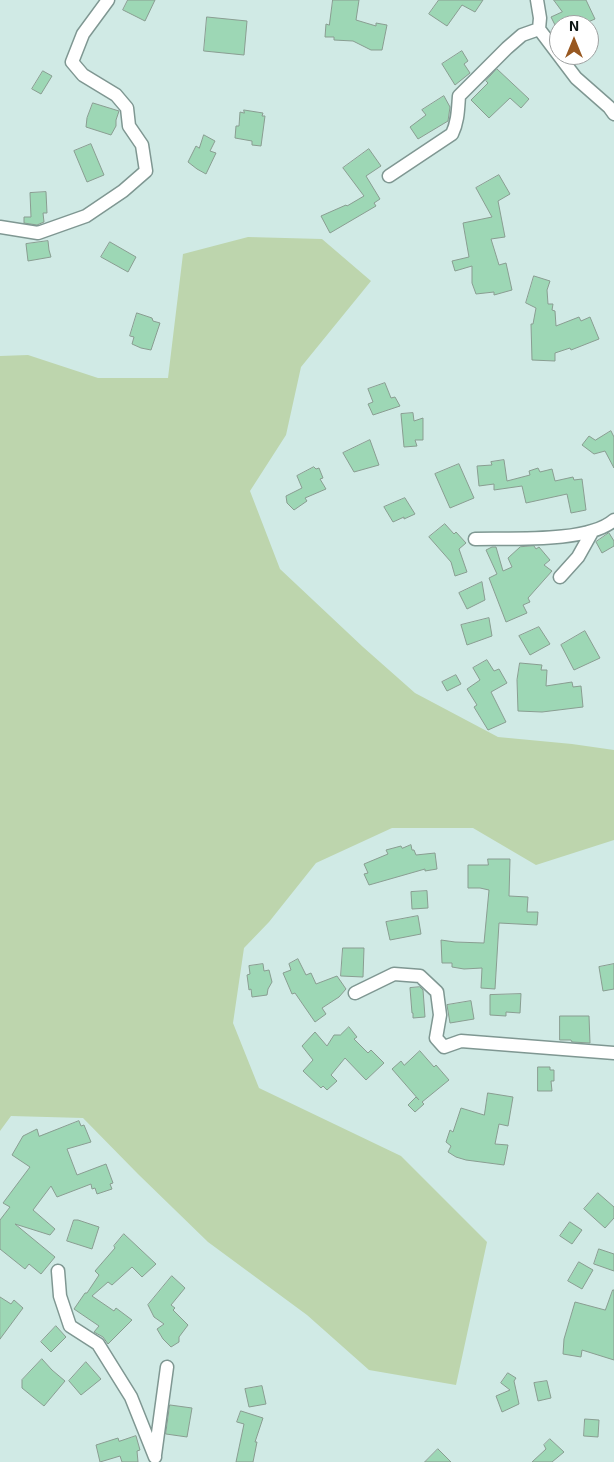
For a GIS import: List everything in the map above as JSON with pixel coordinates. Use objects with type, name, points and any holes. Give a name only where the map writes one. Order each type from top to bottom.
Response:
[{"type":"street","points":[[0,227],[38,233],[86,216],[123,191],[146,171],[142,145],[129,126],[127,108],[116,95],[83,75],[72,62],[83,34],[108,0]]},
{"type":"street","points":[[538,0],[539,29],[576,78],[614,114]]},
{"type":"street","points":[[389,176],[452,134],[457,121],[459,96],[522,35],[539,29]]},
{"type":"street","points":[[475,539],[563,537],[592,532],[614,520]]},
{"type":"street","points":[[560,577],[578,557],[592,532]]},
{"type":"street","points":[[355,993],[394,974],[420,976],[436,992],[440,1015],[436,1038],[444,1047],[461,1041],[614,1053]]},
{"type":"street","points":[[58,1271],[60,1296],[70,1326],[98,1344],[131,1397],[155,1460]]},
{"type":"street","points":[[155,1460],[167,1367]]},
{"type":"green space","points":[[248,237],[322,239],[371,281],[301,367],[286,435],[250,491],[280,569],[415,693],[498,737],[614,750],[614,840],[536,865],[473,828],[392,828],[316,863],[269,922],[244,948],[233,1023],[259,1088],[401,1156],[487,1242],[456,1385],[369,1370],[307,1315],[208,1242],[83,1118],[11,1116],[0,1131],[0,356],[28,355],[98,378],[168,378],[183,254]]},
{"type":"building","points":[[128,0],[155,0],[145,21],[123,10]]},
{"type":"building","points":[[333,0],[359,0],[356,20],[376,26],[376,23],[387,25],[382,50],[371,50],[353,41],[334,40],[334,37],[325,37],[326,24],[329,25]]},
{"type":"building","points":[[439,0],[483,0],[475,12],[462,5],[447,26],[429,14]]},
{"type":"building","points":[[554,0],[586,0],[593,15],[555,15],[562,12]]},
{"type":"building","points":[[207,17],[247,21],[244,55],[204,51]]},
{"type":"building","points":[[462,51],[468,61],[464,64],[470,73],[455,85],[442,64]]},
{"type":"building","points":[[497,69],[529,99],[521,108],[510,98],[489,118],[471,100],[488,83],[486,81]]},
{"type":"building","points":[[43,71],[52,76],[41,94],[32,89]]},
{"type":"building","points":[[444,96],[450,107],[448,121],[418,139],[410,127],[426,115],[422,110]]},
{"type":"building","points":[[93,103],[119,111],[116,126],[111,135],[86,127],[87,118]]},
{"type":"building","points":[[244,110],[263,113],[262,116],[265,116],[261,146],[252,145],[252,141],[235,138],[236,126],[239,126],[240,112],[244,113]]},
{"type":"building","points":[[204,135],[215,141],[210,151],[216,153],[206,174],[188,162],[196,146],[199,148]]},
{"type":"building","points":[[91,144],[104,175],[87,182],[74,151]]},
{"type":"building","points":[[369,149],[381,166],[366,176],[380,199],[374,203],[376,206],[330,233],[321,216],[347,206],[364,196],[343,168]]},
{"type":"building","points":[[499,175],[510,194],[498,201],[505,237],[491,239],[499,265],[506,263],[512,290],[494,295],[494,292],[476,294],[472,283],[472,266],[455,271],[452,261],[469,257],[463,223],[492,217],[476,188]]},
{"type":"building","points":[[46,192],[47,213],[43,213],[44,222],[37,225],[24,223],[24,217],[31,217],[30,193]]},
{"type":"building","points":[[48,241],[51,257],[28,261],[26,244]]},
{"type":"building","points":[[110,242],[136,257],[128,272],[101,257]]},
{"type":"building","points":[[534,276],[550,281],[547,290],[548,304],[553,304],[552,310],[555,311],[556,326],[579,317],[581,321],[590,317],[599,339],[571,350],[570,348],[555,353],[555,361],[532,360],[531,324],[533,324],[536,308],[526,303]]},
{"type":"building","points":[[137,313],[160,323],[151,350],[132,344],[134,337],[130,336]]},
{"type":"building","points":[[385,383],[391,398],[395,397],[400,406],[373,415],[368,404],[373,402],[368,389]]},
{"type":"building","points":[[413,413],[414,421],[423,418],[423,440],[415,440],[417,446],[404,447],[401,414]]},
{"type":"building","points":[[611,431],[614,437],[614,468],[605,451],[594,454],[582,445],[589,436],[595,440]]},
{"type":"building","points":[[370,440],[379,465],[354,472],[343,453]]},
{"type":"building","points":[[504,460],[507,481],[530,475],[529,471],[538,468],[540,472],[552,469],[555,481],[573,477],[574,480],[582,479],[586,510],[571,513],[567,494],[526,503],[522,486],[494,490],[494,484],[479,486],[477,466],[492,465],[491,462]]},
{"type":"building","points":[[459,464],[474,498],[450,508],[435,474]]},
{"type":"building","points":[[314,467],[316,469],[319,468],[323,478],[320,479],[326,489],[305,498],[307,501],[294,510],[287,503],[286,496],[302,488],[297,476]]},
{"type":"building","points":[[405,498],[415,514],[393,522],[384,507]]},
{"type":"building","points":[[445,524],[466,543],[459,549],[467,572],[455,576],[451,562],[429,537]]},
{"type":"building","points":[[609,533],[614,541],[614,546],[602,553],[596,542]]},
{"type":"building","points":[[534,546],[536,549],[539,547],[550,560],[544,565],[552,571],[528,598],[530,602],[523,605],[527,613],[506,622],[489,578],[497,574],[486,550],[496,547],[503,571],[512,567],[508,558],[520,547]]},
{"type":"building","points":[[482,582],[485,600],[467,609],[459,593]]},
{"type":"building","points":[[489,618],[492,636],[467,645],[461,625]]},
{"type":"building","points":[[539,627],[550,644],[530,655],[519,636]]},
{"type":"building","points":[[585,631],[600,658],[574,670],[561,645]]},
{"type":"building","points":[[487,660],[494,671],[499,669],[507,683],[491,692],[506,722],[488,730],[474,707],[477,705],[467,689],[480,680],[473,668]]},
{"type":"building","points":[[520,663],[542,665],[541,670],[547,670],[546,686],[572,682],[573,687],[581,686],[583,707],[542,712],[518,711],[517,680]]},
{"type":"building","points":[[456,675],[461,684],[447,691],[442,682]]},
{"type":"building","points":[[411,845],[416,855],[435,853],[437,869],[425,871],[425,869],[369,885],[364,874],[368,873],[364,864],[388,854],[386,850]]},
{"type":"building","points":[[488,859],[510,859],[509,896],[528,897],[527,912],[538,912],[537,925],[499,923],[495,989],[481,988],[482,968],[464,969],[452,967],[452,963],[442,963],[441,940],[484,943],[489,890],[468,888],[468,865],[488,865]]},
{"type":"building","points":[[427,891],[428,908],[412,909],[411,892]]},
{"type":"building","points":[[418,916],[421,934],[390,940],[386,922]]},
{"type":"building","points":[[343,948],[364,948],[363,977],[341,976]]},
{"type":"building","points":[[298,959],[306,975],[311,973],[316,984],[337,976],[346,989],[339,997],[322,1008],[326,1014],[315,1022],[295,993],[292,994],[283,973],[291,970],[289,964]]},
{"type":"building","points":[[263,964],[264,971],[269,970],[272,982],[267,995],[252,997],[247,975],[250,974],[249,966]]},
{"type":"building","points":[[614,964],[614,989],[603,991],[599,967]]},
{"type":"building","points":[[420,987],[423,990],[425,1017],[413,1018],[410,988]]},
{"type":"building","points":[[521,994],[520,1013],[506,1012],[506,1016],[490,1015],[490,995]]},
{"type":"building","points":[[471,1001],[474,1019],[450,1023],[447,1005]]},
{"type":"building","points":[[560,1016],[589,1016],[590,1043],[560,1040]]},
{"type":"building","points":[[349,1027],[357,1037],[354,1039],[368,1053],[371,1050],[384,1063],[366,1080],[345,1058],[331,1075],[337,1081],[327,1090],[323,1086],[321,1088],[303,1071],[313,1060],[302,1046],[315,1032],[327,1046],[334,1035],[340,1035]]},
{"type":"building","points":[[420,1051],[449,1080],[422,1102],[424,1104],[415,1112],[408,1105],[416,1097],[419,1100],[392,1069],[401,1061],[404,1065]]},
{"type":"building","points":[[538,1067],[550,1067],[550,1070],[554,1070],[554,1081],[551,1081],[552,1091],[538,1091]]},
{"type":"building","points":[[488,1093],[513,1097],[508,1126],[499,1124],[495,1144],[508,1145],[504,1165],[466,1160],[448,1152],[451,1146],[446,1142],[450,1130],[453,1132],[461,1108],[484,1115]]},
{"type":"building","points":[[79,1121],[81,1126],[84,1125],[91,1142],[67,1149],[77,1175],[106,1164],[113,1183],[110,1184],[112,1189],[97,1194],[95,1188],[92,1189],[91,1184],[57,1197],[51,1186],[33,1210],[55,1229],[50,1235],[15,1224],[55,1257],[41,1274],[29,1264],[25,1269],[0,1249],[0,1220],[10,1207],[3,1203],[30,1167],[12,1155],[23,1136],[37,1129],[39,1136]]},
{"type":"building","points":[[598,1193],[614,1207],[614,1218],[605,1228],[584,1209]]},
{"type":"building","points":[[74,1220],[99,1227],[92,1249],[67,1241]]},
{"type":"building","points":[[570,1222],[582,1230],[572,1244],[560,1236]]},
{"type":"building","points":[[124,1234],[156,1264],[142,1277],[132,1267],[112,1285],[108,1282],[92,1296],[114,1311],[116,1308],[132,1320],[108,1344],[103,1337],[94,1332],[99,1326],[74,1309],[99,1275],[95,1271],[115,1248],[114,1246]]},
{"type":"building","points":[[599,1249],[614,1254],[614,1271],[594,1264]]},
{"type":"building","points":[[579,1262],[593,1270],[582,1289],[568,1281]]},
{"type":"building","points":[[172,1276],[185,1288],[171,1305],[175,1308],[173,1310],[188,1325],[179,1337],[179,1342],[171,1347],[157,1329],[164,1324],[154,1317],[148,1305]]},
{"type":"building","points":[[613,1290],[614,1360],[582,1350],[581,1357],[563,1354],[564,1339],[575,1302],[605,1310]]},
{"type":"building","points":[[0,1297],[11,1304],[14,1300],[23,1308],[0,1339]]},
{"type":"building","points":[[56,1326],[66,1337],[51,1352],[41,1342]]},
{"type":"building","points":[[42,1359],[65,1381],[44,1406],[22,1388],[22,1380]]},
{"type":"building","points":[[86,1362],[101,1379],[81,1395],[69,1381]]},
{"type":"building","points":[[508,1373],[516,1378],[514,1381],[519,1404],[502,1412],[496,1396],[510,1390],[501,1383]]},
{"type":"building","points":[[547,1381],[551,1398],[538,1401],[534,1383]]},
{"type":"building","points":[[262,1386],[266,1404],[249,1407],[245,1389]]},
{"type":"building","points":[[170,1405],[192,1408],[187,1437],[166,1434]]},
{"type":"building","points":[[241,1411],[263,1418],[255,1442],[257,1442],[253,1462],[236,1462],[244,1424],[237,1422]]},
{"type":"building","points":[[585,1419],[599,1420],[598,1437],[584,1436]]},
{"type":"building","points":[[136,1436],[140,1450],[137,1451],[138,1462],[122,1462],[120,1456],[100,1462],[96,1445],[118,1438],[119,1441]]},
{"type":"building","points":[[550,1439],[564,1452],[552,1462],[532,1462],[546,1449],[544,1445]]},
{"type":"building","points":[[438,1449],[451,1462],[425,1462]]}]
